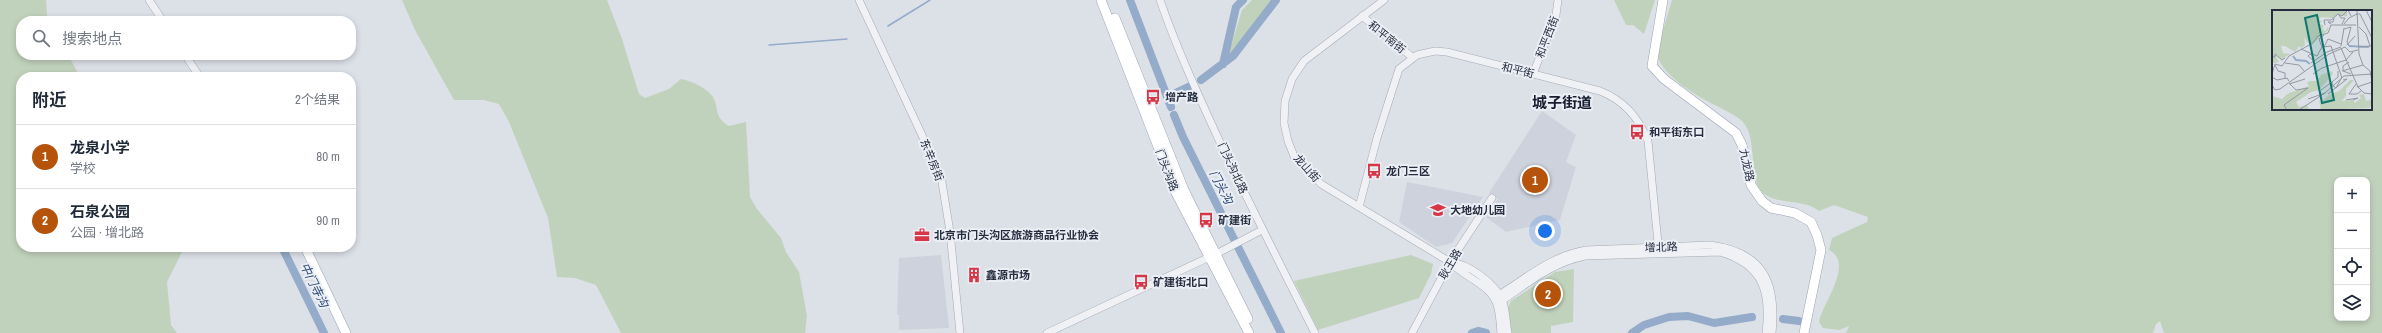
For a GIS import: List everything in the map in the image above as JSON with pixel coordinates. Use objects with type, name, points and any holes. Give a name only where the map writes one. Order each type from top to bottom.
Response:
[{"type":"main road","name":"门头沟路","points":[[1101,0],[1176,193],[1215,254],[1249,333]]},
{"type":"main road","name":"门头沟路","points":[[1108,0],[1184,190],[1255,333]]},
{"type":"main road","name":"九龙路","points":[[1663,0],[1652,66],[1664,80],[1736,133],[1742,145],[1751,185],[1762,201],[1771,208],[1795,213],[1811,222],[1817,235],[1821,250],[1804,333]]},
{"type":"main road","points":[[302,252],[340,333]]},
{"type":"main road","points":[[307,252],[346,333]]},
{"type":"street","points":[[149,0],[160,16]]},
{"type":"street","name":"东辛房街","points":[[858,0],[941,176],[950,232],[960,333]]},
{"type":"street","name":"门头沟北路","points":[[1160,0],[1175,44],[1262,230],[1314,333]]},
{"type":"street","name":"龙山街","points":[[1384,0],[1304,61],[1292,79],[1285,101],[1284,123],[1294,156],[1321,184],[1450,262],[1457,270],[1482,285],[1498,299]]},
{"type":"street","name":"和平西街","points":[[1533,74],[1556,15],[1558,0]]},
{"type":"street","name":"和平南街","points":[[1362,16],[1412,57]]},
{"type":"street","name":"和平街","points":[[1412,57],[1436,51],[1448,52],[1610,95],[1620,101],[1636,118],[1646,135],[1651,154],[1659,250]]},
{"type":"street","points":[[1359,206],[1396,75],[1402,64],[1412,57]]},
{"type":"street","points":[[189,60],[197,72]]},
{"type":"street","name":"耿王路","points":[[1412,333],[1450,262],[1492,198]]},
{"type":"street","points":[[1047,333],[1215,254],[1262,230]]},
{"type":"street","name":"增北路","points":[[1659,250],[1710,245],[1729,248],[1744,255],[1765,275],[1771,289],[1774,308],[1772,333]]},
{"type":"street","name":"增北路","points":[[1498,299],[1551,260],[1568,253],[1586,250],[1720,252],[1735,257],[1750,266],[1758,275],[1766,291],[1768,314],[1766,333]]},
{"type":"street","points":[[1498,299],[1501,333]]},
{"type":"street","points":[[1498,299],[1508,333]]},
{"type":"shaded area","points":[[1542,111],[1576,135],[1566,162],[1576,167],[1560,220],[1506,232],[1486,217],[1498,199],[1489,193]]},
{"type":"shaded area","name":"大地幼儿园","points":[[1407,182],[1483,197],[1452,243],[1436,247],[1399,222]]},
{"type":"shaded area","points":[[941,255],[949,328],[899,330],[899,315],[897,315],[899,258]]},
{"type":"green space","points":[[0,0],[46,0],[48,16],[16,16],[16,60],[71,60],[77,72],[16,72],[16,252],[182,252],[167,282],[171,325],[177,333],[0,333]]},
{"type":"green space","points":[[402,0],[607,0],[622,39],[639,94],[645,98],[669,89],[681,79],[685,80],[699,85],[713,97],[719,116],[729,126],[746,122],[750,197],[757,209],[781,238],[786,252],[799,272],[807,316],[805,333],[621,333],[596,285],[575,278],[557,277],[548,218],[509,122],[499,104],[484,100],[454,100],[415,30]]},
{"type":"green space","points":[[1252,0],[1272,0],[1228,56],[1242,10]]},
{"type":"green space","points":[[1614,0],[1655,0],[1644,34],[1633,25],[1626,25]]},
{"type":"green space","points":[[1672,0],[2382,0],[2382,333],[2164,333],[2160,321],[2156,324],[2153,333],[1846,333],[1849,326],[1839,330],[1823,328],[1819,322],[1821,314],[1835,284],[1839,264],[1836,256],[1829,250],[1832,238],[1867,222],[1868,217],[1834,205],[1819,211],[1813,207],[1775,199],[1762,192],[1755,178],[1750,138],[1748,129],[1743,122],[1734,115],[1700,97],[1682,85],[1667,71],[1656,54]]},
{"type":"green space","points":[[1411,255],[1433,264],[1431,274],[1419,298],[1318,330],[1294,281]]},
{"type":"green space","points":[[1574,269],[1573,322],[1551,326],[1551,333],[1511,333],[1508,308],[1511,301],[1555,272]]},
{"type":"waterway","points":[[888,26],[930,0]]},
{"type":"waterway","name":"门头沟","points":[[1130,0],[1171,107]]},
{"type":"waterway","points":[[1223,64],[1236,7],[1243,0]]},
{"type":"waterway","points":[[1201,80],[1233,56],[1276,0]]},
{"type":"waterway","points":[[769,45],[847,39]]},
{"type":"waterway","points":[[1167,97],[1188,87]]},
{"type":"waterway","name":"门头沟","points":[[1174,115],[1183,137],[1281,333]]},
{"type":"waterway","name":"中门寺沟","points":[[284,252],[324,333]]},
{"type":"waterway","points":[[1632,333],[1644,325],[1669,317],[1688,316],[1714,323],[1752,317]]},
{"type":"waterway","points":[[1783,319],[1799,321]]},
{"type":"waterway","points":[[1472,333],[1478,331],[1486,333]]},
{"type":"place","name":"增产路","points":[[1153,97]]},
{"type":"place","name":"和平街东口","points":[[1637,132]]},
{"type":"place","name":"龙门三区","points":[[1374,171]]},
{"type":"place","name":"龙泉小学","points":[[1535,180]]},
{"type":"place","name":"大地幼儿园","points":[[1438,210]]},
{"type":"place","name":"矿建街","points":[[1206,220]]},
{"type":"place","name":"北京市门头沟区旅游商品行业协会","points":[[922,235]]},
{"type":"place","name":"鑫源市场","points":[[974,275]]},
{"type":"place","name":"矿建街北口","points":[[1141,282]]},
{"type":"place","name":"石泉公园","points":[[1548,294]]},
{"type":"district","name":"城子街道","points":[[1562,103]]}]
